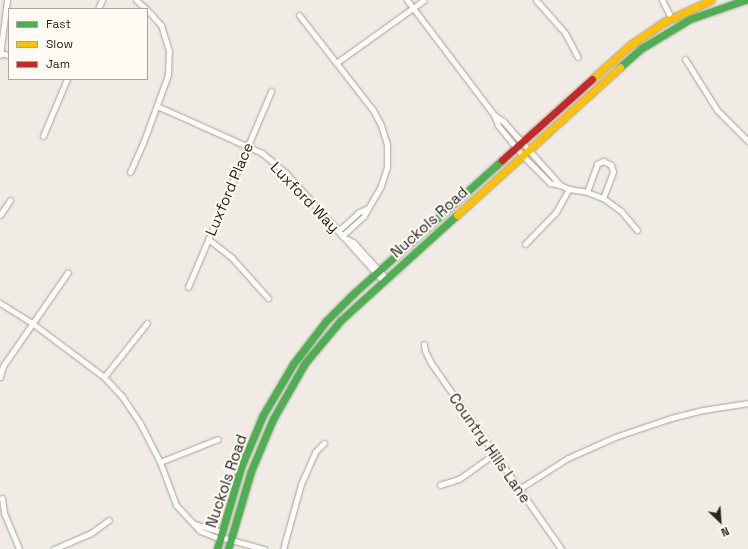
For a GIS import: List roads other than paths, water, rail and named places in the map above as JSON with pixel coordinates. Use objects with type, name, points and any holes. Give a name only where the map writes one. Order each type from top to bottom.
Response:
[{"type":"main road","name":"Nuckols Road","points":[[217,549],[248,449],[280,384],[308,343],[326,321],[376,273],[518,144],[630,45],[670,18],[711,0]]},
{"type":"main road","name":"Nuckols Road","points":[[228,549],[250,471],[267,431],[305,363],[347,314],[630,58],[655,39],[682,23],[709,11],[745,0]]},
{"type":"street","points":[[0,54],[7,0]]},
{"type":"street","points":[[136,0],[146,8]]},
{"type":"street","points":[[408,0],[494,114],[550,183],[560,184],[569,189],[587,192],[603,198],[621,211],[637,230]]},
{"type":"street","points":[[336,63],[424,0]]},
{"type":"street","points":[[536,0],[564,34],[578,58]]},
{"type":"street","points":[[662,0],[670,18]]},
{"type":"street","points":[[130,172],[143,143],[168,75],[169,51],[161,25],[148,10]]},
{"type":"street","points":[[299,15],[373,110],[385,135],[388,157],[384,178],[376,196],[366,209],[364,216],[342,236]]},
{"type":"street","points":[[685,59],[717,110],[748,141]]},
{"type":"street","points":[[43,136],[67,80]]},
{"type":"street","name":"Luxford Place","points":[[188,287],[271,91]]},
{"type":"street","name":"Luxford Way","points":[[157,106],[262,153],[285,172],[342,236],[353,242],[383,281]]},
{"type":"street","points":[[587,192],[597,164],[603,161],[611,165],[613,172],[603,198]]},
{"type":"street","points":[[525,244],[556,212],[569,189]]},
{"type":"street","points":[[0,215],[10,200]]},
{"type":"street","points":[[338,231],[359,212],[366,209]]},
{"type":"street","points":[[208,239],[232,258],[268,298]]},
{"type":"street","points":[[0,377],[3,366],[68,272]]},
{"type":"street","points":[[0,303],[32,323],[104,377],[121,395],[136,417],[160,462],[176,505],[194,524],[230,540],[264,549]]},
{"type":"street","points":[[104,377],[147,323]]},
{"type":"street","name":"Country Hills Lane","points":[[424,344],[426,354],[431,363],[561,549]]},
{"type":"street","points":[[519,489],[568,458],[615,438],[671,418],[703,410],[748,403]]},
{"type":"street","points":[[160,462],[218,439]]},
{"type":"street","points":[[283,549],[301,484],[315,452],[324,443]]},
{"type":"street","points":[[440,485],[459,479],[494,454]]},
{"type":"street","points":[[2,498],[4,513],[19,549]]},
{"type":"street","points":[[54,549],[91,533],[109,520]]}]
